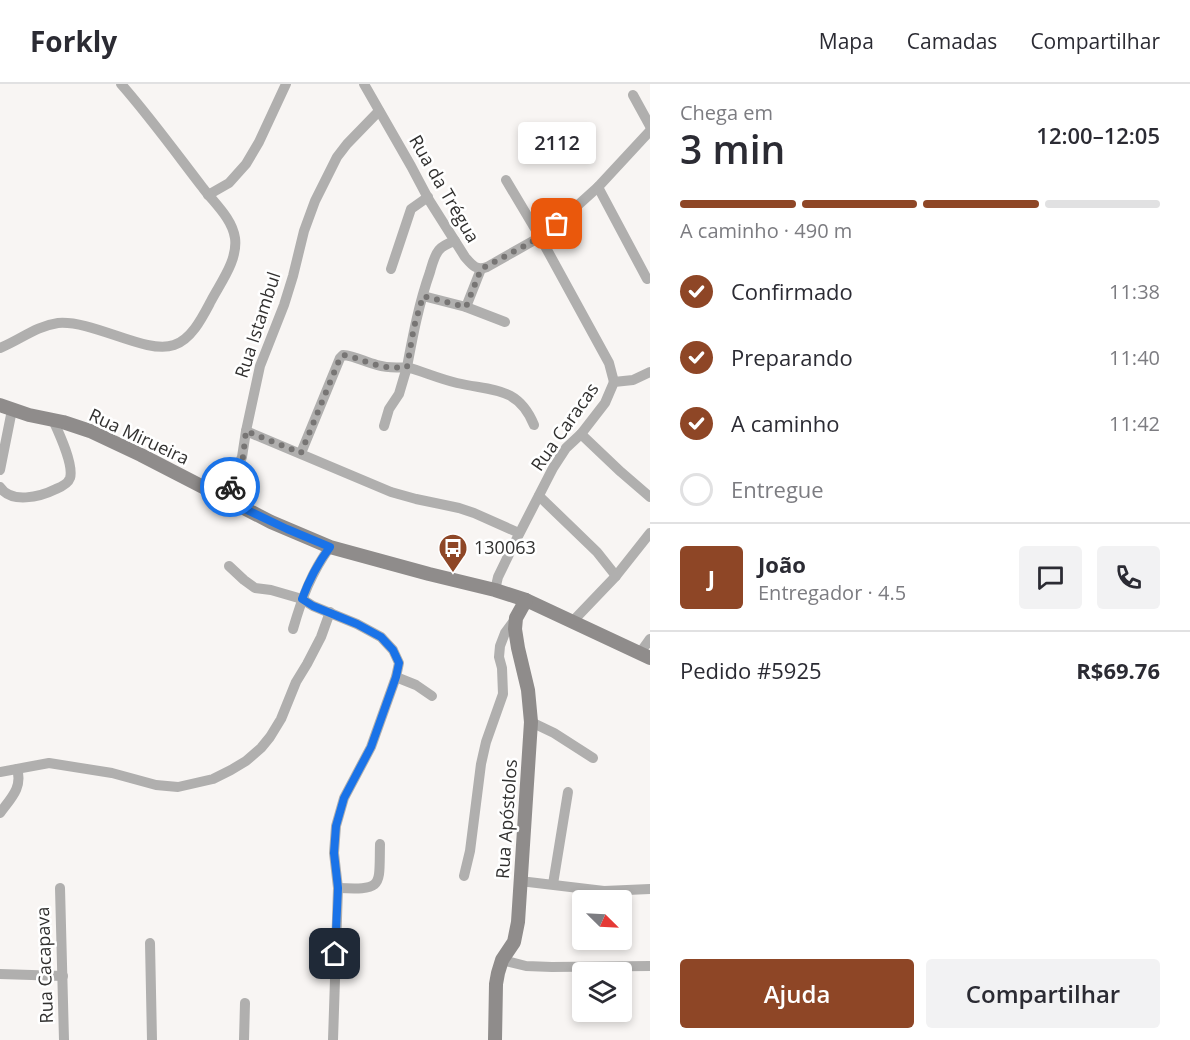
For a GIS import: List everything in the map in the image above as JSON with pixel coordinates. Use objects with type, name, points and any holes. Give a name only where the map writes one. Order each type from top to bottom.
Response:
[{"type":"main road","name":"Rua Mirueira","points":[[6,408],[90,431],[224,499]]},
{"type":"main road","points":[[224,499],[330,547],[526,600],[645,655]]},
{"type":"main road","points":[[516,618],[526,600]]},
{"type":"main road","name":"Rua Apóstolos","points":[[495,1040],[496,984],[502,960],[514,942],[518,922],[531,722],[528,690],[515,629],[516,618]]},
{"type":"street","points":[[0,348],[43,326],[59,323],[91,327],[143,344],[159,347],[174,345],[195,328],[229,269],[234,253],[235,237],[230,224],[121,84]]},
{"type":"street","points":[[208,195],[229,183],[246,164],[286,84]]},
{"type":"street","name":"Rua da Trégua","points":[[364,84],[455,241],[472,265],[481,269]]},
{"type":"street","points":[[633,95],[650,126]]},
{"type":"street","name":"Rua Istambul","points":[[224,499],[243,457],[246,431],[260,366],[284,305],[304,231],[315,201],[346,144],[379,111]]},
{"type":"street","points":[[466,307],[481,269],[540,237],[598,187],[650,131]]},
{"type":"street","points":[[506,180],[609,363],[614,382]]},
{"type":"street","points":[[598,187],[647,279]]},
{"type":"street","points":[[391,269],[411,209],[428,197]]},
{"type":"street","points":[[384,426],[389,410],[399,394],[407,367],[414,327],[435,257],[445,245],[455,241]]},
{"type":"street","points":[[423,296],[466,307],[506,322]]},
{"type":"street","points":[[301,453],[343,355],[378,366],[407,367],[456,382],[500,391],[525,407],[534,425]]},
{"type":"street","name":"Rua Caracas","points":[[495,590],[498,577],[519,533],[566,448],[581,434],[605,404],[614,382],[633,380],[650,372]]},
{"type":"street","points":[[0,470],[6,408]]},
{"type":"street","points":[[0,487],[8,495],[26,498],[66,484],[70,477],[68,459],[53,420]]},
{"type":"street","points":[[246,431],[391,492],[459,508],[519,533]]},
{"type":"street","points":[[581,434],[650,497]]},
{"type":"street","points":[[539,496],[597,552],[616,576]]},
{"type":"street","points":[[572,622],[616,576],[649,534]]},
{"type":"street","points":[[293,629],[309,580],[330,547]]},
{"type":"street","points":[[229,566],[255,588],[272,590],[302,599],[381,637],[393,650],[399,663],[371,747],[344,798],[336,826],[334,853],[338,888],[333,1040]]},
{"type":"street","points":[[0,772],[50,763],[112,773],[156,785],[178,787],[213,778],[231,770],[246,761],[270,737],[281,719],[296,682],[321,637],[330,612]]},
{"type":"street","points":[[464,876],[470,851],[481,764],[486,742],[503,694],[500,646],[505,633],[516,618]]},
{"type":"street","points":[[645,655],[650,639]]},
{"type":"street","points":[[396,677],[416,685],[432,696]]},
{"type":"street","points":[[531,722],[554,733],[593,758]]},
{"type":"street","points":[[0,813],[18,788],[20,776],[17,769]]},
{"type":"street","points":[[553,884],[568,792]]},
{"type":"street","points":[[338,888],[368,888],[375,884],[380,875],[380,844]]},
{"type":"street","points":[[520,881],[604,891],[650,889]]},
{"type":"street","name":"Rua Cacapava","points":[[60,888],[64,1040]]},
{"type":"street","points":[[150,943],[152,1040]]},
{"type":"street","points":[[502,960],[525,966],[650,966]]},
{"type":"street","points":[[0,974],[63,976]]},
{"type":"street","points":[[244,1040],[245,1003]]},
{"type":"way so far","points":[[230,487],[243,457],[246,431],[301,453],[343,355],[378,366],[407,367],[414,327],[423,296],[466,307],[481,269],[530,243],[557,224]]},
{"type":"place","name":"2112","points":[[557,224]]},
{"type":"place","name":"130063","points":[[453,574]]},
{"type":"route","points":[[230,487],[224,499],[330,547],[309,580],[302,599],[381,637],[393,650],[399,663],[371,747],[344,798],[336,826],[334,853],[338,888],[335,954]]}]
